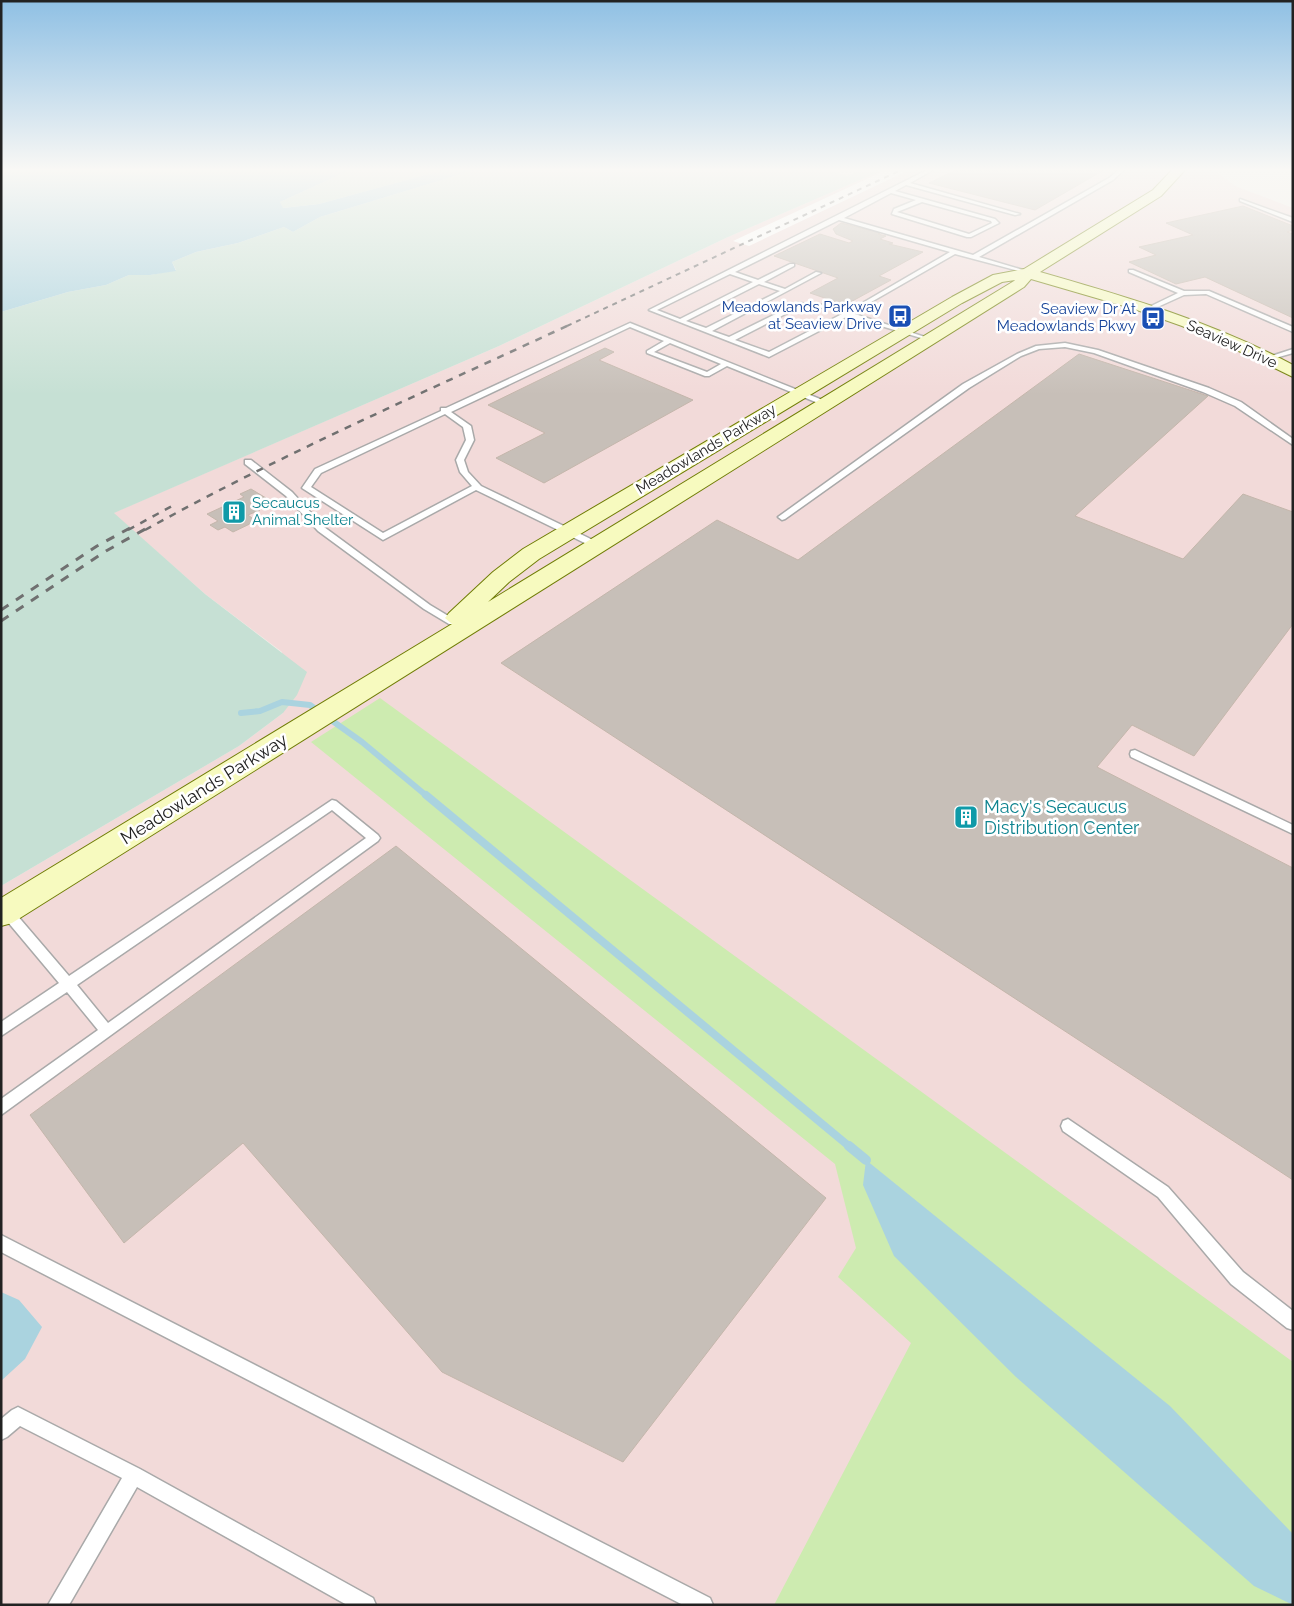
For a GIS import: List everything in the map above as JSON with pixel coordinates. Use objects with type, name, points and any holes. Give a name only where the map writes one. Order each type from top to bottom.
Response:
[{"type":"street","name":"Meadowlands Parkway","points":[[4,913],[1019,284],[1028,273],[1073,245]]},
{"type":"street","name":"Meadowlands Parkway","points":[[408,663],[515,565],[904,331],[998,278],[1028,273]]},
{"type":"street","name":"Seaview Drive","points":[[1028,273],[1148,309],[1211,332],[1268,358],[1293,372]]},
{"type":"lane","points":[[785,245],[652,310],[769,355],[847,314],[954,252]]},
{"type":"lane","points":[[930,245],[1028,273]]},
{"type":"lane","points":[[972,258],[995,245]]},
{"type":"lane","points":[[680,320],[792,265]]},
{"type":"lane","points":[[1131,271],[1182,293]]},
{"type":"lane","points":[[730,272],[785,291]]},
{"type":"lane","points":[[706,330],[818,274]]},
{"type":"lane","points":[[1148,309],[1182,293],[1207,292],[1293,330]]},
{"type":"lane","points":[[729,340],[800,304],[823,306]]},
{"type":"lane","points":[[835,310],[929,340]]},
{"type":"lane","points":[[478,488],[476,487],[383,537],[306,488],[318,471],[444,410],[630,325],[799,394],[826,403]]},
{"type":"lane","points":[[669,341],[649,352],[707,376],[726,364]]},
{"type":"lane","points":[[782,517],[966,386],[1019,355],[1038,347],[1066,345],[1096,352],[1206,390],[1238,404],[1293,443]]},
{"type":"lane","points":[[1268,358],[1293,351]]},
{"type":"lane","points":[[444,410],[467,426],[470,440],[460,460],[462,471],[478,488],[596,546]]},
{"type":"lane","points":[[248,462],[289,494],[322,529],[427,607],[452,622]]},
{"type":"lane","points":[[1135,754],[1293,830]]},
{"type":"lane","points":[[1,1030],[332,804],[374,838],[1,1108]]},
{"type":"lane","points":[[4,913],[68,984],[107,1031]]},
{"type":"lane","points":[[1068,1126],[1163,1192],[1237,1278],[1293,1322]]},
{"type":"lane","points":[[1,1243],[703,1605]]},
{"type":"lane","points":[[1,1431],[18,1416],[134,1475],[366,1605]]},
{"type":"lane","points":[[58,1605],[134,1475]]},
{"type":"shaded area","points":[[711,245],[1293,245],[1293,1605],[1,1605],[1,886],[239,746],[283,713],[282,652],[205,594],[113,513],[499,346]]},
{"type":"green space","points":[[229,245],[711,245],[499,346],[114,513],[205,594],[307,672],[297,695],[283,713],[239,746],[1,886],[1,312],[68,292],[106,285],[129,275],[150,275],[176,270],[172,262],[196,252]]},
{"type":"green space","points":[[380,698],[1293,1362],[1293,1605],[774,1605],[911,1343],[838,1277],[856,1248],[835,1164],[311,742]]},
{"type":"water","points":[[1,245],[229,245],[196,252],[172,262],[176,271],[150,275],[129,275],[106,285],[68,292],[1,312]]},
{"type":"water","points":[[866,1160],[1170,1406],[1293,1534],[1293,1605],[1254,1586],[1016,1377],[894,1256],[863,1185]]},
{"type":"water","points":[[1,1292],[19,1300],[42,1327],[25,1359],[1,1381]]},
{"type":"building","points":[[797,245],[893,245],[923,252],[879,276],[891,280],[845,305],[810,293],[838,278],[774,256]]},
{"type":"building","points":[[1148,245],[1293,245],[1293,318],[1205,277],[1176,284],[1129,262],[1156,255],[1139,247]]},
{"type":"building","points":[[605,348],[614,352],[599,360],[693,400],[544,483],[496,458],[545,433],[488,405]]},
{"type":"building","name":"Macy's Secaucus Distribution Center","points":[[1079,354],[1208,396],[1075,516],[1183,559],[1243,494],[1293,512],[1293,624],[1194,756],[1132,725],[1097,767],[1293,868],[1293,1180],[501,663],[717,520],[798,560]]},
{"type":"building","name":"Secaucus Animal Shelter","points":[[251,489],[266,498],[253,505],[260,510],[248,515],[256,521],[233,532],[225,527],[218,530],[210,525],[218,521],[207,514],[244,497],[240,494]]},
{"type":"building","points":[[396,846],[826,1198],[623,1462],[442,1372],[243,1143],[124,1243],[30,1115]]},
{"type":"waterway","points":[[241,713],[260,711],[282,702],[310,705],[362,742],[428,797]]},
{"type":"waterway","points":[[426,795],[850,1147]]},
{"type":"waterway","points":[[849,1146],[866,1160]]},
{"type":"railway","points":[[567,326],[741,245]]},
{"type":"railway","points":[[145,530],[302,449],[569,325]]},
{"type":"railway","points":[[128,530],[172,506]]},
{"type":"railway","points":[[1,610],[97,546],[130,528]]},
{"type":"railway","points":[[1,621],[106,551],[147,528]]},
{"type":"place","name":"Meadowlands Parkway at Seaview Drive","points":[[900,316]]},
{"type":"place","name":"Seaview Dr At Meadowlands Pkwy","points":[[1153,318]]},
{"type":"place","name":"Secaucus Animal Shelter","points":[[234,512]]},
{"type":"place","name":"Macy's Secaucus Distribution Center","points":[[966,817]]}]
